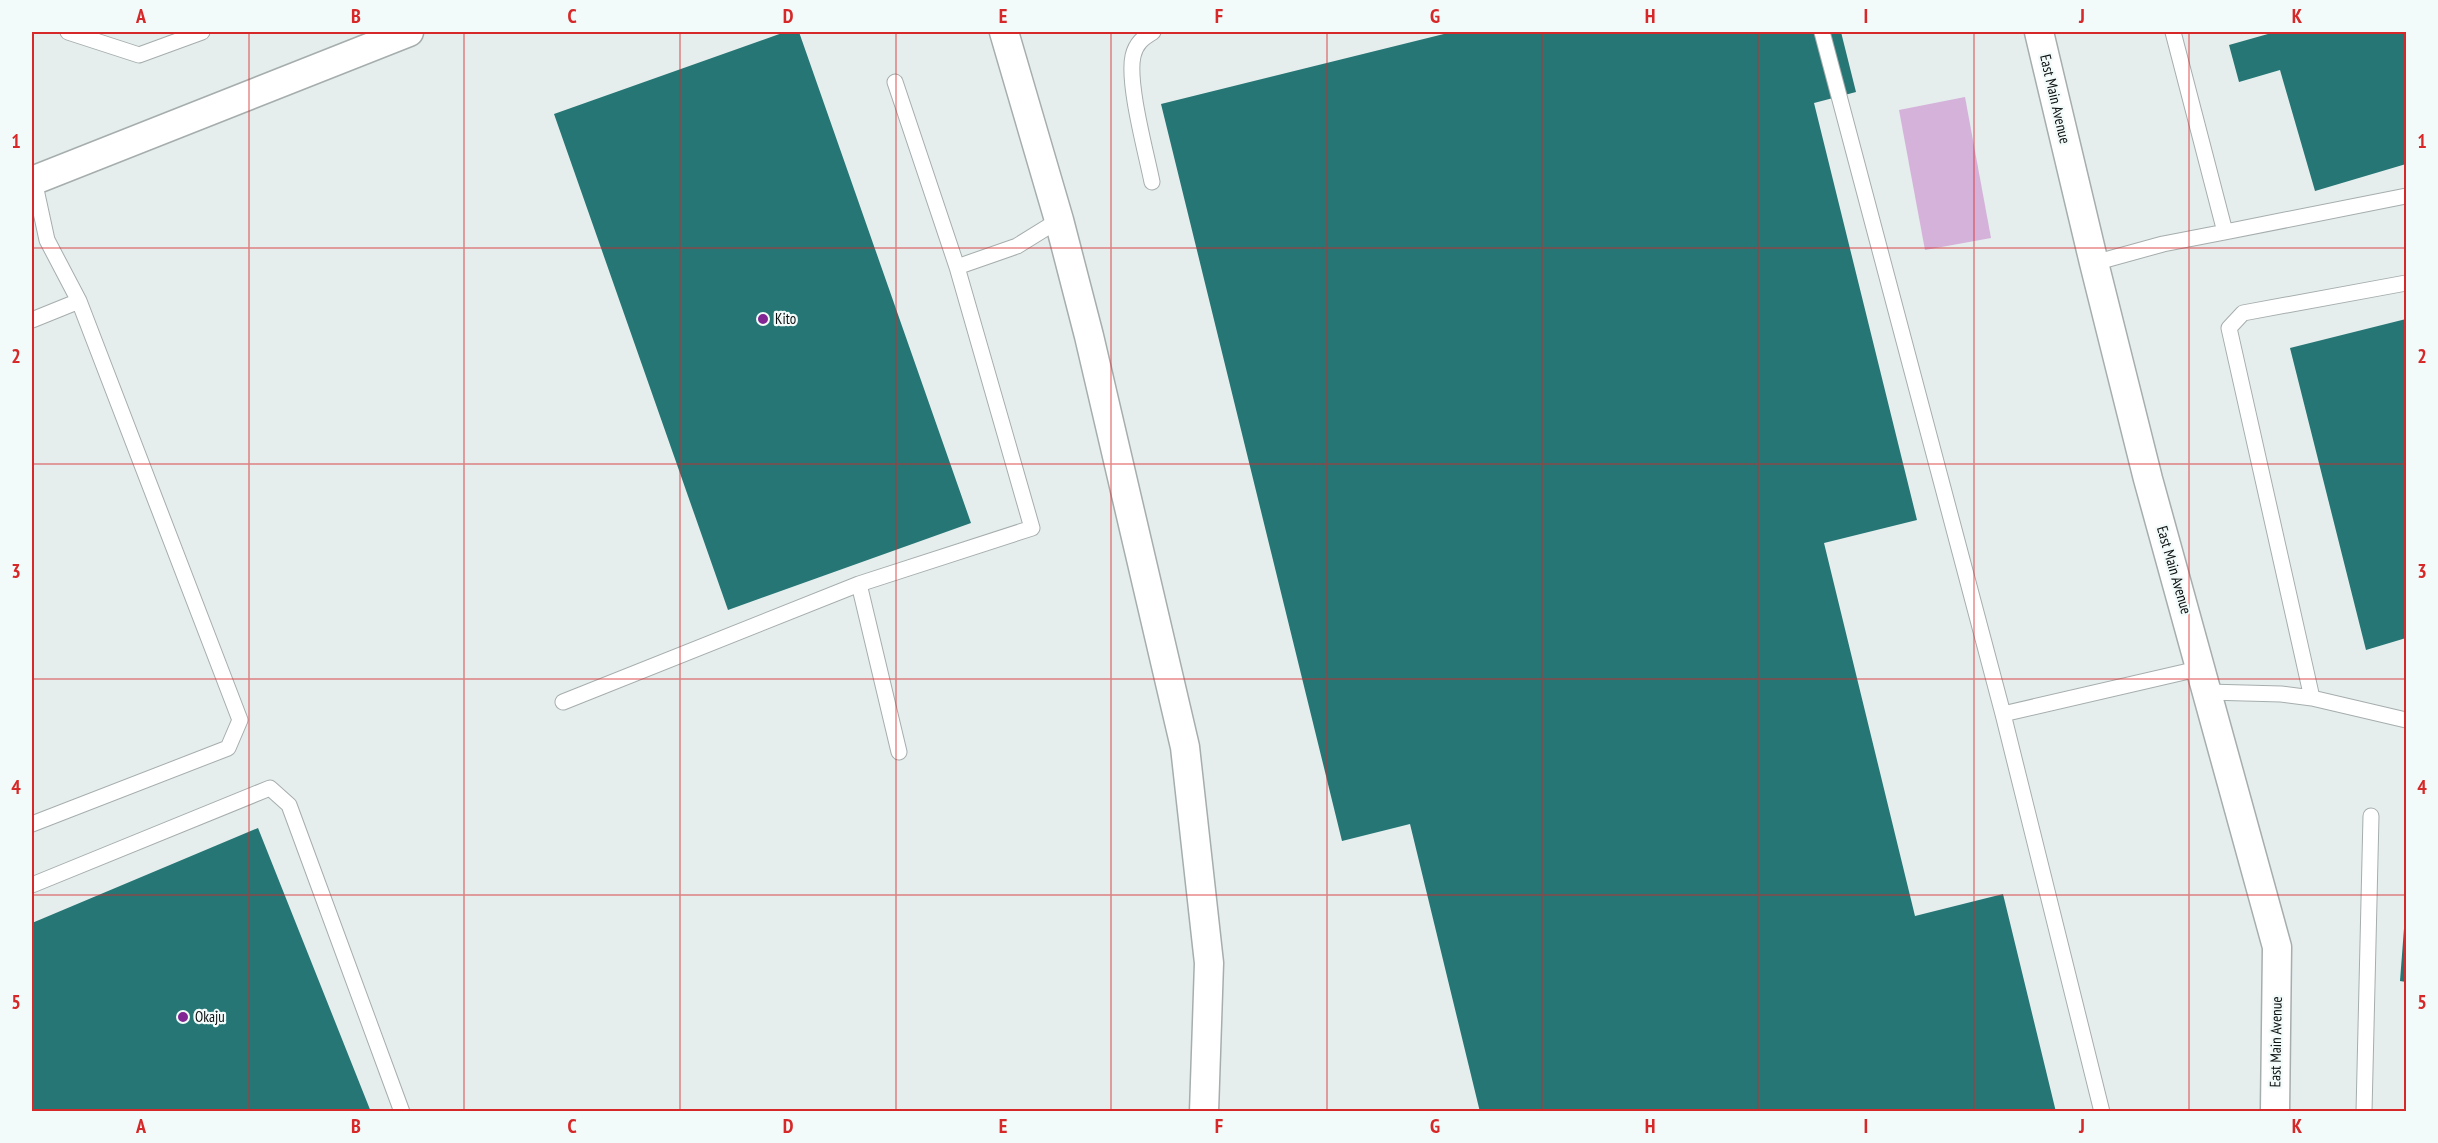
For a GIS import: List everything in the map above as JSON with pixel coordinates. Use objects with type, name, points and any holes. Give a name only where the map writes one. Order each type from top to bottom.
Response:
[{"type":"street","points":[[33,180],[409,32]]},
{"type":"street","points":[[1004,32],[1059,219],[1089,336],[1185,747],[1209,963],[1204,1112]]},
{"type":"street","name":"East Main Avenue","points":[[2039,32],[2148,479],[2277,947],[2275,1112]]},
{"type":"lane","points":[[68,32],[140,55],[202,32]]},
{"type":"lane","points":[[1152,182],[1133,88],[1132,56],[1140,39],[1153,32]]},
{"type":"lane","points":[[1822,32],[2003,714],[2102,1112]]},
{"type":"lane","points":[[2173,32],[2224,232]]},
{"type":"lane","points":[[563,702],[859,585],[1032,528],[957,267],[895,82]]},
{"type":"lane","points":[[32,824],[228,748],[240,720],[78,301],[47,240],[33,180]]},
{"type":"lane","points":[[2094,263],[2163,244],[2406,196]]},
{"type":"lane","points":[[957,267],[1017,246],[1059,219]]},
{"type":"lane","points":[[2312,698],[2229,328],[2244,313],[2406,283]]},
{"type":"lane","points":[[32,320],[78,301]]},
{"type":"lane","points":[[859,585],[899,752]]},
{"type":"lane","points":[[2003,714],[2205,680],[2312,698],[2406,720]]},
{"type":"lane","points":[[32,885],[270,788],[289,805],[402,1112]]},
{"type":"lane","points":[[2364,1112],[2371,816]]},
{"type":"shaded area","points":[[1965,97],[1991,238],[1925,250],[1899,110]]},
{"type":"building","name":"Kito","points":[[785,32],[799,32],[971,523],[728,610],[554,114]]},
{"type":"building","points":[[1452,32],[1841,32],[1856,92],[1814,103],[1917,520],[1824,543],[1915,916],[2003,894],[2056,1112],[1480,1112],[1410,824],[1342,841],[1161,104]]},
{"type":"building","points":[[2275,32],[2406,32],[2406,164],[2315,191],[2280,70],[2239,82],[2229,45]]},
{"type":"building","points":[[2406,319],[2406,638],[2366,650],[2290,348]]},
{"type":"building","name":"Okaju","points":[[258,828],[371,1112],[32,1112],[32,923]]},
{"type":"building","points":[[2406,915],[2406,982],[2400,981]]},
{"type":"place","name":"Kito","points":[[763,319]]},
{"type":"place","name":"Okaju","points":[[183,1017]]}]
